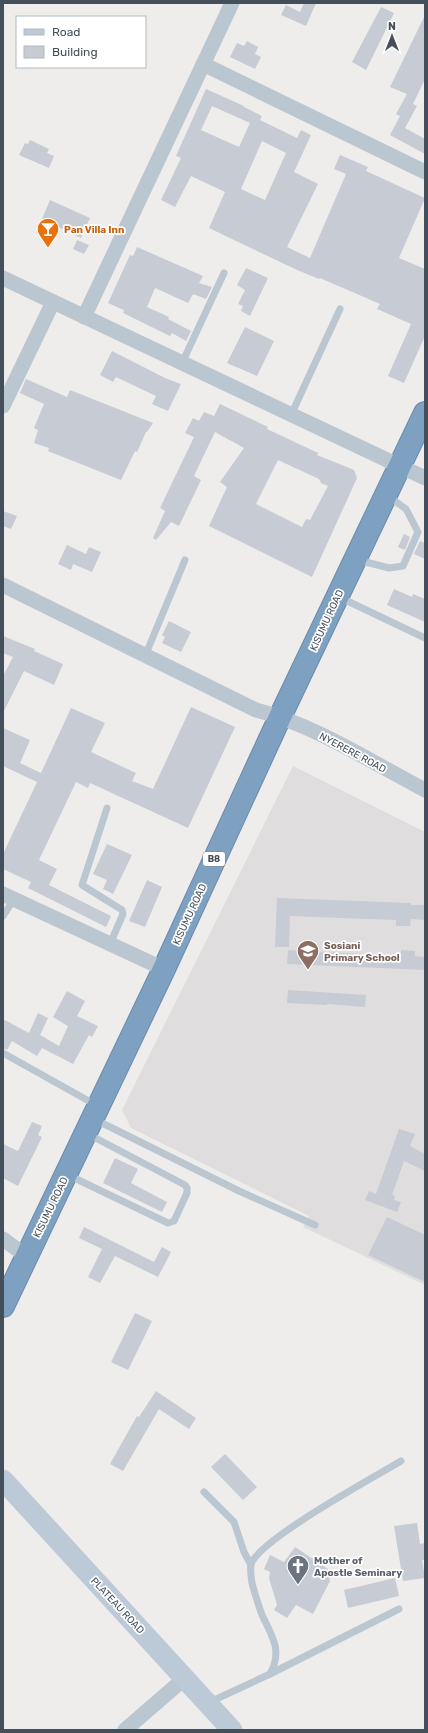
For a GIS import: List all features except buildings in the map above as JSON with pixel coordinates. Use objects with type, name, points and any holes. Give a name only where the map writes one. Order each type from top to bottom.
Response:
[{"type":"highway","name":"KISUMU ROAD","points":[[3,1306],[10,1283],[26,1256],[164,969],[280,717],[425,413]]},
{"type":"street","points":[[84,317],[232,3]]},
{"type":"street","points":[[203,64],[425,172]]},
{"type":"street","points":[[3,278],[425,478]]},
{"type":"street","points":[[3,406],[53,302]]},
{"type":"street","name":"NYERERE ROAD","points":[[3,585],[256,710],[306,727],[425,790]]},
{"type":"street","points":[[8,896],[164,969]]},
{"type":"street","points":[[3,1239],[26,1256]]},
{"type":"street","name":"PLATEAU ROAD","points":[[3,1480],[232,1730]]},
{"type":"street","points":[[125,1730],[185,1678]]},
{"type":"lane","points":[[182,364],[224,273]]},
{"type":"lane","points":[[291,415],[340,309]]},
{"type":"lane","points":[[355,559],[389,568],[403,566],[418,532],[406,509],[386,494]]},
{"type":"lane","points":[[145,656],[185,560]]},
{"type":"lane","points":[[337,596],[425,638]]},
{"type":"lane","points":[[106,808],[82,885],[122,910],[123,914],[110,944]]},
{"type":"lane","points":[[3,916],[8,896]]},
{"type":"lane","points":[[3,1053],[185,1186],[187,1188],[187,1192],[174,1221],[168,1223],[66,1174]]},
{"type":"lane","points":[[92,1119],[315,1225]]},
{"type":"lane","points":[[251,1565],[257,1554],[283,1533],[401,1461]]},
{"type":"lane","points":[[204,1492],[234,1522],[244,1552],[251,1565],[251,1575],[255,1594],[275,1641],[275,1665],[270,1674]]},
{"type":"lane","points":[[208,1703],[270,1674],[399,1609]]},
{"type":"shaded area","name":"Sosiani Primary School","points":[[293,766],[425,832],[425,1285],[303,1227],[309,1216],[131,1128],[122,1110]]},
{"type":"place","name":"Pan Villa Inn","points":[[48,248]]},
{"type":"place","name":"Sosiani Primary School","points":[[308,970]]},
{"type":"place","name":"Mother of Apostle Seminary","points":[[298,1586]]}]
